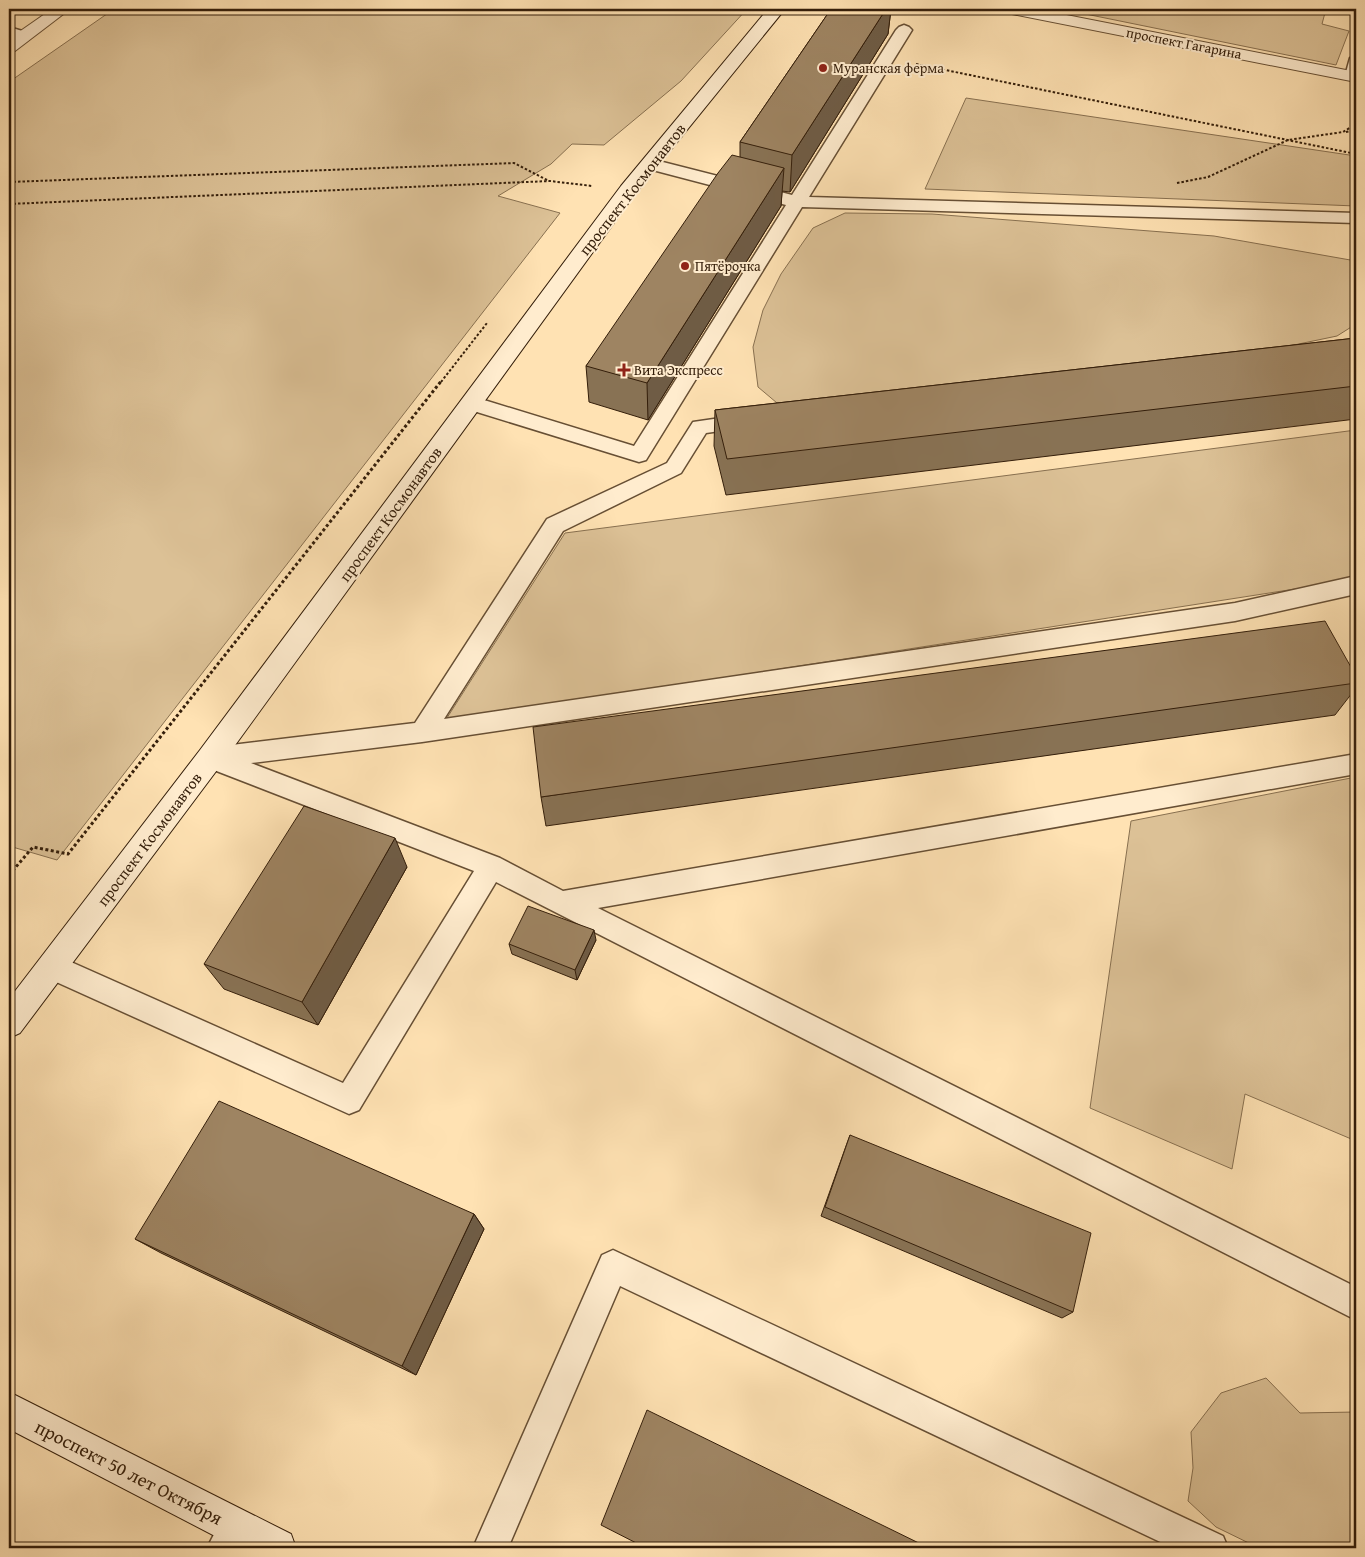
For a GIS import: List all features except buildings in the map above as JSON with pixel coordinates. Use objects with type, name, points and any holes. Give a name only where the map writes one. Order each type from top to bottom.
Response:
[{"type":"main road","points":[[9,47],[16,34],[62,9]]},
{"type":"main road","name":"проспект Космонавтов","points":[[9,1023],[210,758],[628,190],[777,9]]},
{"type":"main road","name":"проспект Гагарина","points":[[1012,9],[1355,72]]},
{"type":"main road","name":"проспект 50 лет Октября","points":[[9,1410],[230,1538],[277,1548]]},
{"type":"lane","points":[[471,403],[639,455],[904,30]]},
{"type":"lane","points":[[651,164],[797,202],[1356,218]]},
{"type":"lane","points":[[422,732],[555,525],[674,468],[700,427],[768,418]]},
{"type":"lane","points":[[210,758],[422,732],[1235,612],[1356,585]]},
{"type":"lane","points":[[210,758],[491,866],[1356,1304]]},
{"type":"lane","points":[[561,903],[1356,764]]},
{"type":"lane","points":[[53,967],[348,1100],[491,866]]},
{"type":"lane","points":[[490,1548],[613,1266],[1211,1548]]},
{"type":"path","points":[[886,58],[1356,154]]},
{"type":"path","points":[[1343,132],[1356,124]]},
{"type":"path","points":[[1171,184],[1208,177],[1288,140],[1356,130]]},
{"type":"path","points":[[9,182],[514,163],[550,181]]},
{"type":"path","points":[[9,204],[550,181],[628,190]]},
{"type":"path","points":[[589,194],[595,187]]},
{"type":"path","points":[[9,875],[33,847],[68,854],[491,318]]},
{"type":"shaded area","points":[[114,9],[747,9],[681,81],[604,145],[572,144],[551,164],[498,196],[560,213],[57,860],[9,846],[9,82]]},
{"type":"shaded area","points":[[1061,9],[1326,9],[1322,24],[1349,31],[1336,65]]},
{"type":"shaded area","points":[[966,98],[1356,156],[1356,206],[925,189]]},
{"type":"shaded area","points":[[845,213],[932,214],[1214,236],[1356,261],[1356,324],[1337,336],[1289,346],[846,401],[777,403],[758,387],[753,347],[763,310],[781,274],[813,228]]},
{"type":"shaded area","points":[[1356,430],[1356,570],[1353,580],[445,721],[565,533]]},
{"type":"shaded area","points":[[1356,777],[1356,1141],[1245,1094],[1232,1169],[1090,1108],[1131,821]]},
{"type":"shaded area","points":[[1266,1378],[1300,1413],[1356,1412],[1356,1548],[1259,1548],[1216,1527],[1188,1501],[1193,1468],[1191,1432],[1221,1393]]},
{"type":"place","name":"Муранская ферма","points":[[823,68]]},
{"type":"place","name":"Пятёрочка","points":[[685,266]]},
{"type":"place","name":"Вита Экспресс","points":[[624,370]]}]
